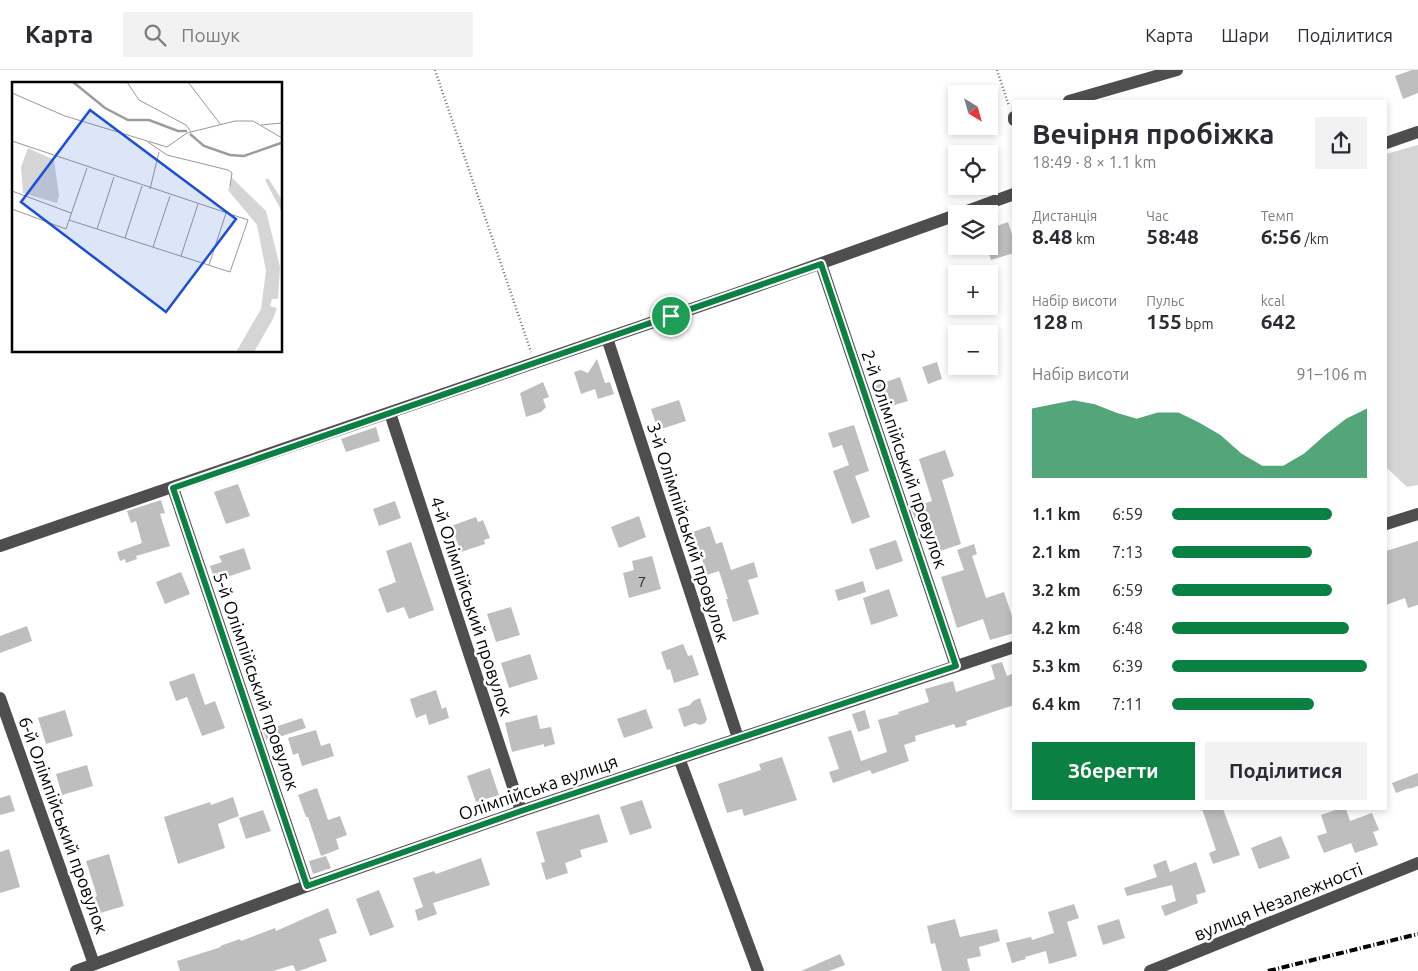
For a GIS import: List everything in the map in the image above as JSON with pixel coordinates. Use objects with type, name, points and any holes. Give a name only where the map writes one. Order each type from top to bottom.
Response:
[{"type":"street","points":[[1072,100],[1177,70]]},
{"type":"street","points":[[1387,143],[1418,132]]},
{"type":"street","points":[[983,205],[1012,195]]},
{"type":"street","points":[[0,546],[821,264],[948,218]]},
{"type":"street","name":"2-й Олімпійський провулок","points":[[821,264],[956,666]]},
{"type":"street","name":"3-й Олімпійський провулок","points":[[607,338],[738,738]]},
{"type":"street","name":"4-й Олімпійський провулок","points":[[390,412],[521,811]]},
{"type":"street","name":"5-й Олімпійський провулок","points":[[173,488],[307,886]]},
{"type":"street","points":[[1387,524],[1418,514]]},
{"type":"street","name":"Олімпійська вулиця","points":[[76,971],[307,886],[521,811],[1012,648]]},
{"type":"street","name":"6-й Олімпійський провулок","points":[[0,698],[94,964]]},
{"type":"street","points":[[678,758],[758,971]]},
{"type":"street","name":"вулиця Незалежності","points":[[1150,971],[1418,863]]},
{"type":"path","points":[[435,70],[534,363]]},
{"type":"path","points":[[997,70],[1012,112]]},
{"type":"shaded area","points":[[1418,145],[1418,485],[1407,487],[1387,468],[1387,154]]},
{"type":"building","points":[[1412,70],[1418,70],[1418,93],[1403,99],[1395,76]]},
{"type":"building","points":[[1008,222],[1012,235],[1012,254],[991,260],[990,255],[998,255],[998,226]]},
{"type":"building","points":[[597,359],[605,383],[610,382],[614,394],[598,399],[595,389],[581,394],[574,372],[581,370],[588,373]]},
{"type":"building","points":[[937,362],[942,379],[928,384],[922,367]]},
{"type":"building","points":[[900,377],[908,401],[881,409],[874,386]]},
{"type":"building","points":[[543,382],[549,397],[543,399],[546,407],[541,412],[526,417],[520,393]]},
{"type":"building","points":[[679,400],[686,421],[658,430],[651,409]]},
{"type":"building","points":[[854,425],[869,471],[855,476],[870,517],[852,524],[833,471],[849,465],[842,445],[833,448],[828,433]]},
{"type":"building","points":[[376,427],[380,441],[346,452],[341,439]]},
{"type":"building","points":[[945,450],[954,476],[942,480],[961,544],[931,554],[919,517],[915,519],[911,508],[932,501],[919,459]]},
{"type":"building","points":[[238,484],[250,516],[226,524],[214,492]]},
{"type":"building","points":[[161,500],[165,513],[160,514],[170,546],[136,556],[137,559],[126,563],[125,559],[120,561],[117,552],[142,543],[136,521],[131,523],[127,511]]},
{"type":"building","points":[[395,501],[401,518],[379,526],[373,509]]},
{"type":"building","points":[[639,516],[646,537],[619,548],[611,527]]},
{"type":"building","points":[[476,517],[478,522],[483,520],[490,538],[484,540],[485,544],[461,552],[451,526]]},
{"type":"building","points":[[710,526],[716,544],[722,542],[731,570],[754,562],[758,577],[748,580],[759,614],[733,622],[719,571],[707,575],[697,544],[689,547],[684,535]]},
{"type":"building","points":[[896,540],[903,561],[876,570],[869,549]]},
{"type":"building","points":[[1418,541],[1418,605],[1408,608],[1405,598],[1387,605],[1387,551]]},
{"type":"building","points":[[411,542],[434,610],[409,619],[404,607],[387,613],[378,589],[396,582],[386,551]]},
{"type":"building","points":[[974,544],[977,554],[972,556],[986,598],[1004,592],[1012,616],[1012,634],[990,640],[983,619],[957,628],[941,577],[964,570],[957,550]]},
{"type":"building","points":[[244,548],[251,569],[215,581],[210,566],[222,562],[219,556]]},
{"type":"building","points":[[652,556],[661,589],[629,598],[623,573],[634,570],[632,561]]},
{"type":"building","points":[[181,572],[190,594],[165,604],[156,582]]},
{"type":"building","points":[[863,581],[866,592],[838,601],[835,590]]},
{"type":"building","points":[[889,589],[898,616],[871,625],[863,598]]},
{"type":"building","points":[[511,607],[520,635],[496,642],[487,614]]},
{"type":"building","points":[[27,626],[32,641],[0,653],[0,636]]},
{"type":"building","points":[[683,644],[688,656],[692,655],[699,675],[674,683],[670,669],[667,670],[661,652]]},
{"type":"building","points":[[530,654],[538,679],[509,688],[501,663]]},
{"type":"building","points":[[1002,662],[1007,676],[1012,674],[1012,706],[966,721],[967,725],[956,728],[954,724],[915,736],[916,741],[904,745],[909,761],[872,774],[870,770],[833,783],[829,772],[839,769],[828,737],[851,730],[861,761],[887,752],[878,720],[929,702],[925,689],[953,681],[956,692],[995,679],[991,665]]},
{"type":"building","points":[[194,673],[205,705],[215,701],[225,728],[202,736],[187,697],[176,701],[169,682]]},
{"type":"building","points":[[436,690],[442,709],[446,707],[449,718],[429,725],[426,714],[416,718],[410,699]]},
{"type":"building","points":[[700,698],[707,719],[705,723],[700,725],[695,723],[684,727],[678,709],[690,705],[693,701]]},
{"type":"building","points":[[646,709],[653,728],[624,738],[617,719]]},
{"type":"building","points":[[65,710],[73,736],[46,744],[38,718]]},
{"type":"building","points":[[865,710],[870,728],[858,732],[852,714]]},
{"type":"building","points":[[537,715],[540,729],[551,727],[555,744],[544,747],[544,744],[512,752],[505,723]]},
{"type":"building","points":[[302,718],[306,728],[267,741],[263,731]]},
{"type":"building","points":[[316,730],[321,746],[330,743],[334,756],[302,766],[298,753],[293,755],[288,738]]},
{"type":"building","points":[[782,757],[797,800],[744,816],[742,809],[727,813],[718,784],[761,770],[759,764]]},
{"type":"building","points":[[87,765],[93,786],[62,795],[56,774]]},
{"type":"building","points":[[490,768],[499,795],[476,802],[467,776]]},
{"type":"building","points":[[1418,773],[1418,786],[1396,793],[1392,783]]},
{"type":"building","points":[[317,788],[328,820],[340,816],[347,835],[336,839],[339,849],[321,856],[308,817],[306,817],[298,795]]},
{"type":"building","points":[[10,795],[15,811],[0,815],[0,798]]},
{"type":"building","points":[[233,797],[239,816],[218,824],[225,848],[178,864],[164,817],[210,802],[211,805]]},
{"type":"building","points":[[642,800],[652,828],[630,835],[620,807]]},
{"type":"building","points":[[263,810],[271,831],[246,839],[239,818]]},
{"type":"building","points":[[1202,810],[1223,810],[1240,855],[1213,864],[1209,853],[1216,850]]},
{"type":"building","points":[[1335,810],[1346,810],[1350,821],[1372,813],[1379,830],[1373,832],[1378,845],[1355,853],[1351,843],[1324,853],[1317,836],[1327,833],[1321,815]]},
{"type":"building","points":[[599,814],[608,842],[580,850],[582,857],[565,863],[568,873],[546,880],[541,863],[545,862],[536,832]]},
{"type":"building","points":[[1281,836],[1290,858],[1259,869],[1251,848]]},
{"type":"building","points":[[9,849],[20,887],[0,893],[0,852]]},
{"type":"building","points":[[109,854],[124,906],[100,913],[95,897],[97,896],[86,861]]},
{"type":"building","points":[[326,856],[331,868],[313,874],[309,861]]},
{"type":"building","points":[[481,858],[490,885],[433,903],[437,914],[418,921],[415,910],[423,907],[413,878],[434,871],[436,874]]},
{"type":"building","points":[[1166,860],[1170,872],[1196,862],[1206,892],[1196,895],[1198,903],[1165,916],[1161,906],[1176,901],[1172,885],[1127,896],[1124,888],[1157,877],[1153,865]]},
{"type":"building","points":[[379,890],[394,927],[370,936],[356,899]]},
{"type":"building","points":[[1074,904],[1079,918],[1067,922],[1077,956],[1049,964],[1046,951],[1012,963],[1006,943],[1031,937],[1032,940],[1054,933],[1048,912]]},
{"type":"building","points":[[328,908],[337,933],[319,939],[327,961],[299,971],[296,971],[293,965],[273,971],[180,971],[177,961],[275,928],[276,931]]},
{"type":"building","points":[[955,919],[960,937],[997,929],[1000,941],[979,947],[981,956],[967,959],[970,971],[942,971],[935,943],[931,944],[927,926]]},
{"type":"building","points":[[1119,919],[1125,938],[1103,945],[1097,926]]},
{"type":"building","points":[[840,954],[845,965],[829,971],[801,971]]},
{"type":"railway","points":[[1268,971],[1418,934]]},
{"type":"route","points":[[821,264],[956,666],[521,811],[307,886],[173,488],[671,316],[821,264]]}]
